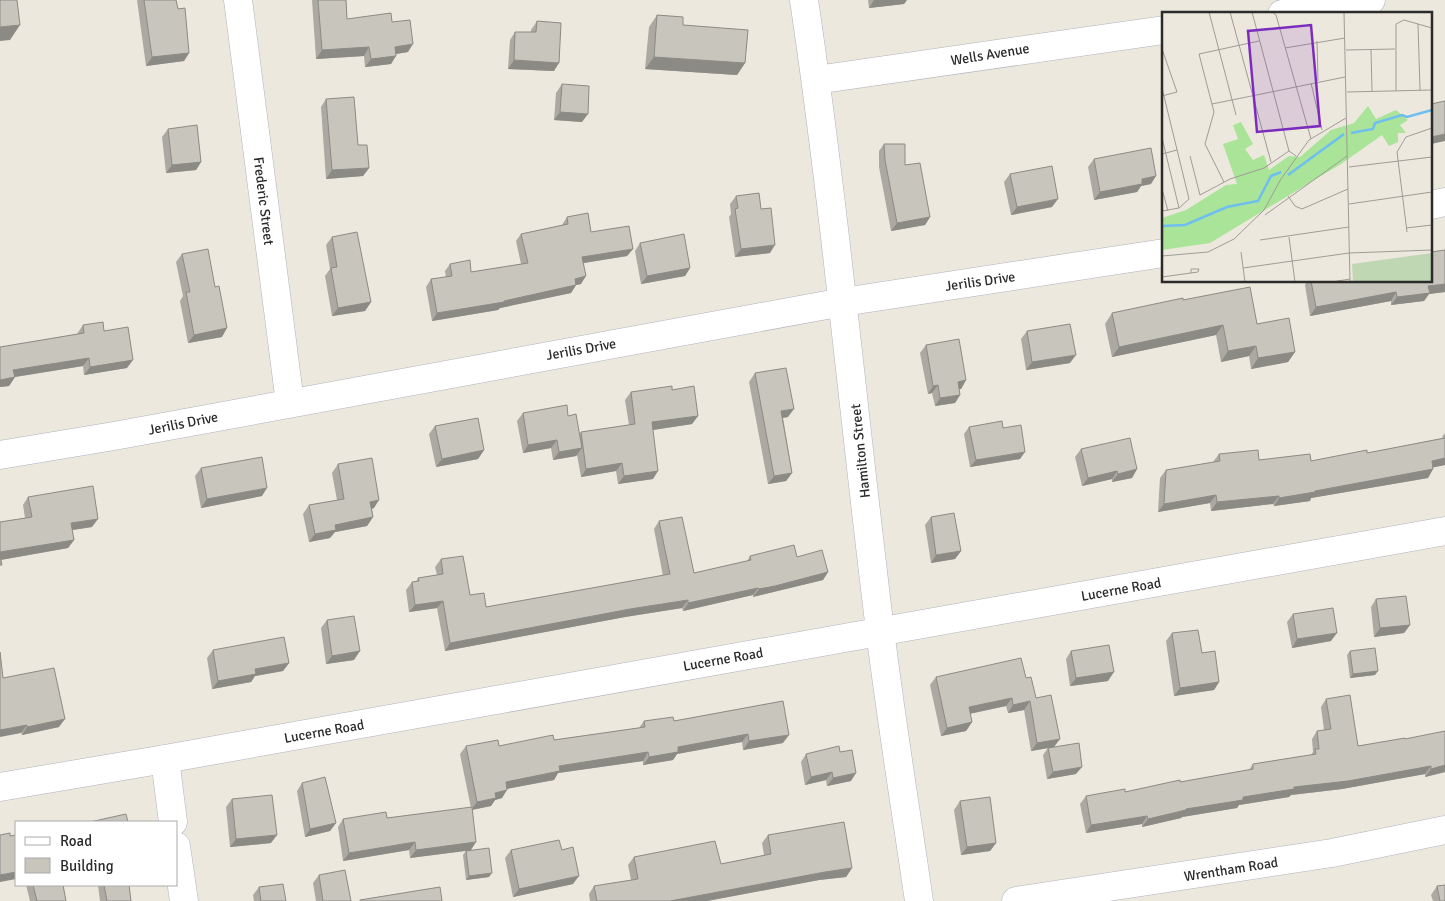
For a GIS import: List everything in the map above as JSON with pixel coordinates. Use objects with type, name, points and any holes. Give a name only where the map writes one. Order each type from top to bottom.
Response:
[{"type":"street","name":"Frederic Street","points":[[238,0],[290,402]]},
{"type":"street","name":"Hamilton Street","points":[[804,0],[816,80],[843,302],[880,631],[919,901]]},
{"type":"street","points":[[1295,12],[1371,0]]},
{"type":"street","name":"Wells Avenue","points":[[816,80],[1162,30]]},
{"type":"street","points":[[1432,205],[1445,202]]},
{"type":"street","name":"Jerilis Drive","points":[[0,455],[114,436],[290,402],[843,302],[1162,253]]},
{"type":"street","name":"Lucerne Road","points":[[0,787],[1445,531]]},
{"type":"street","points":[[165,759],[173,821]]},
{"type":"street","name":"Wrentham Road","points":[[1016,901],[1332,853],[1445,830]]},
{"type":"street","points":[[178,860],[184,901]]},
{"type":"building","points":[[0,0],[17,0],[20,25],[0,27]]},
{"type":"building","points":[[144,0],[176,0],[178,9],[185,8],[189,53],[152,57]]},
{"type":"building","points":[[318,0],[346,0],[347,19],[391,13],[392,22],[410,20],[413,44],[395,47],[396,56],[371,59],[369,47],[322,50]]},
{"type":"building","points":[[657,15],[683,17],[683,25],[748,30],[745,63],[654,57]]},
{"type":"building","points":[[537,21],[561,23],[559,63],[514,60],[515,32],[536,32]]},
{"type":"building","points":[[562,84],[589,86],[588,114],[560,112]]},
{"type":"building","points":[[354,97],[358,145],[367,145],[369,168],[332,170],[326,99]]},
{"type":"building","points":[[1445,101],[1445,134],[1432,137],[1432,104]]},
{"type":"building","points":[[197,125],[201,162],[172,165],[168,129]]},
{"type":"building","points":[[884,144],[905,144],[905,165],[920,163],[930,217],[897,223],[885,160]]},
{"type":"building","points":[[1151,148],[1156,176],[1142,179],[1142,184],[1100,192],[1094,159]]},
{"type":"building","points":[[1052,166],[1058,199],[1017,207],[1010,174]]},
{"type":"building","points":[[759,193],[761,209],[771,208],[775,245],[741,249],[735,209],[738,208],[736,196]]},
{"type":"building","points":[[588,213],[591,232],[629,226],[633,249],[582,257],[586,276],[575,279],[576,285],[504,302],[437,313],[431,279],[452,276],[450,264],[470,260],[471,272],[528,263],[521,234],[568,224],[567,217]]},
{"type":"building","points":[[357,232],[371,302],[338,308],[331,268],[337,267],[332,237]]},
{"type":"building","points":[[684,234],[690,268],[647,276],[640,243]]},
{"type":"building","points":[[208,249],[215,287],[219,286],[227,328],[194,335],[186,292],[190,292],[182,254]]},
{"type":"building","points":[[1445,250],[1445,284],[1428,286],[1430,293],[1397,297],[1396,292],[1316,307],[1311,282],[1432,282],[1432,252]]},
{"type":"building","points":[[1250,287],[1257,324],[1289,318],[1295,352],[1258,358],[1256,346],[1228,351],[1223,325],[1119,347],[1112,313],[1183,298],[1183,300]]},
{"type":"building","points":[[103,322],[104,331],[128,327],[133,360],[90,367],[89,358],[13,370],[15,377],[0,380],[0,347],[84,333],[83,325]]},
{"type":"building","points":[[1070,324],[1076,355],[1032,362],[1027,331]]},
{"type":"building","points":[[959,339],[966,380],[958,382],[960,395],[940,398],[938,385],[933,386],[926,345]]},
{"type":"building","points":[[786,368],[794,409],[781,411],[792,473],[774,476],[755,373]]},
{"type":"building","points":[[672,386],[672,390],[694,386],[698,416],[652,422],[658,471],[624,476],[622,463],[586,469],[581,432],[635,424],[631,392]]},
{"type":"building","points":[[567,405],[568,416],[576,414],[582,448],[559,452],[557,440],[528,445],[523,413]]},
{"type":"building","points":[[478,418],[484,450],[442,459],[435,426]]},
{"type":"building","points":[[1002,421],[1003,428],[1021,425],[1025,452],[976,460],[969,427]]},
{"type":"building","points":[[1130,438],[1137,469],[1118,474],[1117,471],[1088,478],[1081,449]]},
{"type":"building","points":[[1445,438],[1445,458],[1432,461],[1433,469],[1279,498],[1279,496],[1217,502],[1216,495],[1164,504],[1166,470],[1220,461],[1219,454],[1258,450],[1259,460],[1310,454],[1311,461],[1367,450],[1367,453]]},
{"type":"building","points":[[262,457],[267,488],[207,499],[201,468]]},
{"type":"building","points":[[372,458],[379,500],[370,502],[373,517],[335,525],[336,530],[315,534],[309,505],[344,499],[338,464]]},
{"type":"building","points":[[93,486],[98,519],[71,523],[74,540],[0,552],[0,522],[32,517],[28,497]]},
{"type":"building","points":[[954,513],[961,551],[936,555],[931,517]]},
{"type":"building","points":[[682,517],[694,573],[751,560],[750,556],[794,545],[797,557],[822,550],[828,572],[775,586],[688,603],[688,600],[630,609],[450,643],[443,601],[415,605],[412,582],[419,581],[418,578],[443,574],[441,559],[463,556],[470,595],[484,593],[486,607],[670,574],[659,521]]},
{"type":"building","points":[[1406,596],[1410,625],[1380,628],[1376,599]]},
{"type":"building","points":[[1333,608],[1337,633],[1297,639],[1293,614]]},
{"type":"building","points":[[354,616],[360,651],[332,656],[327,620]]},
{"type":"building","points":[[1198,630],[1202,653],[1215,651],[1219,682],[1180,688],[1172,633]]},
{"type":"building","points":[[284,637],[289,663],[255,669],[256,674],[218,681],[213,650]]},
{"type":"building","points":[[1109,645],[1114,672],[1076,678],[1071,651]]},
{"type":"building","points":[[1375,648],[1378,671],[1353,674],[1350,651]]},
{"type":"building","points":[[0,652],[3,678],[54,668],[65,719],[27,727],[27,725],[0,730]]},
{"type":"building","points":[[1021,658],[1026,678],[1031,677],[1036,698],[1051,695],[1060,739],[1037,743],[1030,701],[1013,705],[1012,698],[969,707],[972,722],[947,728],[936,677]]},
{"type":"building","points":[[1350,695],[1358,746],[1445,731],[1445,765],[1431,769],[1431,766],[1348,781],[1294,787],[1294,789],[1243,797],[1243,800],[1186,809],[1148,819],[1147,816],[1091,825],[1086,796],[1125,789],[1125,792],[1180,780],[1180,782],[1253,769],[1253,764],[1316,754],[1315,749],[1319,749],[1317,731],[1331,729],[1326,699]]},
{"type":"building","points":[[783,701],[789,735],[749,741],[748,734],[678,747],[678,752],[649,757],[648,752],[559,766],[560,771],[506,782],[507,790],[495,793],[496,798],[477,802],[466,746],[498,740],[499,746],[553,735],[554,740],[645,727],[644,721],[673,717],[674,721]]},
{"type":"building","points":[[1079,743],[1082,767],[1053,772],[1048,748]]},
{"type":"building","points":[[839,746],[840,752],[852,750],[856,773],[833,778],[832,772],[811,777],[806,754]]},
{"type":"building","points":[[325,777],[336,823],[310,829],[302,783]]},
{"type":"building","points":[[272,795],[277,835],[236,839],[232,799]]},
{"type":"building","points":[[990,797],[996,843],[967,847],[960,801]]},
{"type":"building","points":[[472,807],[476,842],[416,850],[415,842],[349,853],[343,819],[386,812],[387,818]]},
{"type":"building","points":[[126,814],[128,821],[94,821]]},
{"type":"building","points":[[844,822],[852,868],[670,901],[597,901],[594,886],[638,879],[634,857],[715,841],[721,864],[771,854],[768,835]]},
{"type":"building","points":[[10,833],[10,836],[15,835],[15,872],[0,875],[0,835]]},
{"type":"building","points":[[559,840],[562,850],[573,847],[579,876],[519,889],[511,850]]},
{"type":"building","points":[[489,848],[492,873],[469,876],[466,851]]},
{"type":"building","points":[[345,870],[351,901],[323,901],[319,875]]},
{"type":"building","points":[[283,884],[286,901],[261,901],[259,887]]},
{"type":"building","points":[[1445,885],[1445,901],[1440,901],[1437,886]]},
{"type":"building","points":[[33,886],[63,886],[66,901],[37,901]]},
{"type":"building","points":[[104,886],[129,886],[131,901],[107,901]]},
{"type":"building","points":[[440,887],[442,901],[360,901],[360,900]]}]
